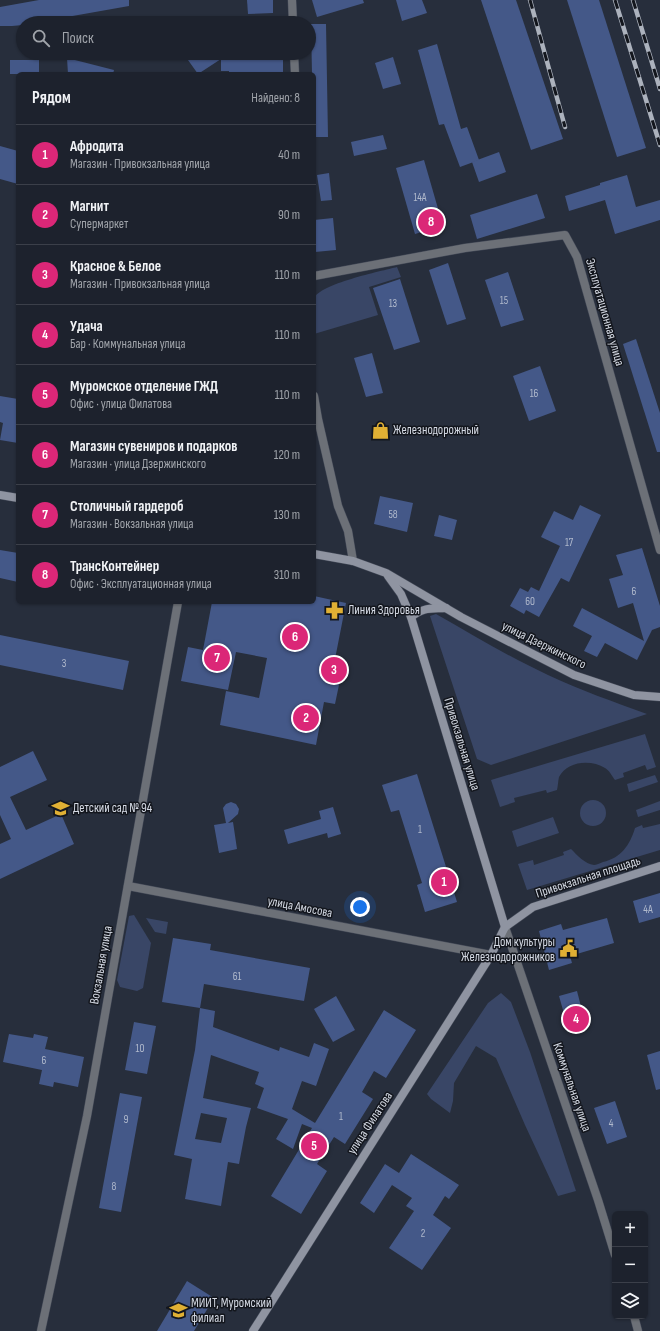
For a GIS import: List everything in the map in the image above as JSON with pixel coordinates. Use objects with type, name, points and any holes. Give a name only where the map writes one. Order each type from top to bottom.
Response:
[{"type":"street","points":[[292,0],[293,16]]},
{"type":"street","points":[[294,60],[295,72]]},
{"type":"street","name":"Эксплуатационная улица","points":[[316,276],[465,248],[565,235],[577,257],[660,550]]},
{"type":"street","points":[[316,408],[338,506],[348,531],[353,561]]},
{"type":"street","points":[[0,495],[16,498]]},
{"type":"street","name":"улица Дзержинского","points":[[316,554],[353,561],[386,573],[461,617],[574,675],[634,695],[660,697]]},
{"type":"street","name":"Привокзальная улица","points":[[386,573],[402,594],[411,617],[505,927]]},
{"type":"street","name":"Вокзальная улица","points":[[41,1331],[87,1116],[178,604]]},
{"type":"street","points":[[411,617],[418,611],[425,609],[446,608]]},
{"type":"street","name":"Привокзальная площадь","points":[[505,927],[533,907],[660,866]]},
{"type":"street","name":"улица Амосова","points":[[128,886],[491,955]]},
{"type":"street","name":"улица Филатова","points":[[253,1331],[491,955],[505,927]]},
{"type":"street","name":"Коммунальная улица","points":[[505,927],[613,1247]]},
{"type":"street","points":[[635,1319],[638,1331]]},
{"type":"shaded area","points":[[397,267],[401,277],[369,287],[378,315],[316,333],[316,296],[318,293],[338,283]]},
{"type":"shaded area","points":[[436,614],[505,653],[548,675],[585,691],[647,714],[491,765],[477,759],[430,616]]},
{"type":"shaded area","points":[[645,734],[656,767],[647,770],[645,765],[623,773],[624,777],[615,780],[608,770],[599,765],[593,763],[580,763],[573,765],[563,772],[559,777],[557,790],[547,793],[546,790],[514,798],[515,802],[500,807],[491,780]]},
{"type":"shaded area","points":[[655,775],[658,782],[629,792],[627,784]]},
{"type":"shaded area","points":[[593,800],[602,804],[606,813],[602,822],[593,826],[584,822],[580,813],[584,804]]},
{"type":"shaded area","points":[[660,801],[660,810],[638,817],[636,810]]},
{"type":"shaded area","points":[[553,817],[559,833],[517,847],[512,831]]},
{"type":"shaded area","points":[[660,824],[660,850],[527,890],[518,864],[533,860],[534,865],[564,855],[563,852],[571,849],[584,861],[596,865],[620,854],[630,840],[635,828],[642,825],[643,828]]},
{"type":"shaded area","points":[[134,915],[151,943],[143,988],[137,991],[120,987],[117,980],[129,916]]},
{"type":"shaded area","points":[[146,918],[168,922],[166,934],[155,932]]},
{"type":"shaded area","points":[[501,993],[511,1002],[530,1052],[576,1191],[558,1196],[496,1058],[476,1046],[454,1083],[453,1101],[450,1113],[431,1099],[427,1094],[488,1003]]},
{"type":"building","points":[[39,0],[129,0],[129,6],[73,16],[16,16],[16,26],[12,26],[0,26],[0,7]]},
{"type":"building","points":[[247,0],[273,0],[273,13],[248,14]]},
{"type":"building","points":[[312,0],[363,0],[364,3],[317,17]]},
{"type":"building","points":[[396,0],[422,0],[427,13],[402,21]]},
{"type":"building","points":[[481,0],[516,0],[563,139],[531,150]]},
{"type":"building","points":[[567,0],[599,0],[646,148],[617,157]]},
{"type":"building","points":[[316,24],[326,24],[328,137],[316,137],[316,72],[312,72],[312,60],[316,60]]},
{"type":"building","points":[[437,44],[461,129],[467,127],[479,160],[460,167],[444,124],[439,125],[418,50]]},
{"type":"building","points":[[393,57],[401,84],[383,89],[375,63]]},
{"type":"building","points":[[10,60],[39,60],[39,72],[16,72],[16,74],[10,74]]},
{"type":"building","points":[[67,60],[75,60],[114,70],[114,72],[68,72]]},
{"type":"building","points":[[188,60],[219,60],[201,72],[197,72]]},
{"type":"building","points":[[221,60],[283,60],[283,72],[221,71]]},
{"type":"building","points":[[383,135],[387,149],[354,156],[351,142]]},
{"type":"building","points":[[0,146],[16,150],[16,183],[0,179]]},
{"type":"building","points":[[499,152],[506,172],[479,182],[472,162]]},
{"type":"building","points":[[424,160],[443,226],[415,234],[396,168]]},
{"type":"building","points":[[329,173],[332,200],[321,201],[317,175]]},
{"type":"building","points":[[627,175],[636,207],[660,200],[660,220],[615,234],[605,200],[569,211],[565,196]]},
{"type":"building","points":[[537,194],[545,218],[477,239],[470,215]]},
{"type":"building","points":[[333,218],[336,250],[316,252],[316,220]]},
{"type":"building","points":[[448,263],[466,319],[447,325],[429,270]]},
{"type":"building","points":[[508,272],[524,320],[501,327],[485,280]]},
{"type":"building","points":[[400,279],[420,342],[394,350],[373,288]]},
{"type":"building","points":[[636,339],[660,413],[660,452],[657,452],[623,344]]},
{"type":"building","points":[[372,353],[383,393],[366,397],[354,358]]},
{"type":"building","points":[[540,366],[556,411],[529,421],[513,376]]},
{"type":"building","points":[[0,396],[16,399],[16,443],[0,440],[3,423],[0,422]]},
{"type":"building","points":[[380,496],[413,503],[407,532],[374,524]]},
{"type":"building","points":[[580,505],[601,515],[569,582],[561,578],[539,617],[526,610],[524,614],[510,606],[520,588],[528,592],[531,587],[539,591],[560,546],[541,537],[554,511],[573,520]]},
{"type":"building","points":[[439,515],[457,520],[452,540],[434,536]]},
{"type":"building","points":[[642,548],[660,606],[660,627],[652,630],[637,660],[605,643],[597,657],[584,651],[592,636],[573,626],[582,608],[644,641],[633,603],[618,608],[609,579],[623,575],[616,555]]},
{"type":"building","points":[[0,550],[16,553],[16,582],[0,578]]},
{"type":"building","points":[[316,596],[346,603],[335,659],[344,661],[335,704],[324,702],[316,745],[220,725],[226,691],[259,698],[267,658],[236,652],[228,690],[181,681],[188,647],[203,650],[212,604],[316,604]]},
{"type":"building","points":[[0,635],[129,661],[123,690],[0,665]]},
{"type":"building","points":[[33,751],[47,780],[10,797],[26,830],[61,814],[74,844],[0,879],[0,844],[11,839],[0,815],[0,767]]},
{"type":"building","points":[[417,774],[457,902],[425,912],[417,885],[422,883],[399,810],[391,812],[382,785]]},
{"type":"building","points":[[231,802],[236,804],[239,809],[238,814],[228,823],[233,822],[237,849],[219,853],[214,825],[226,823],[223,808],[226,804]]},
{"type":"building","points":[[333,807],[341,834],[328,838],[327,833],[288,844],[284,830],[321,819],[319,811]]},
{"type":"building","points":[[660,893],[660,917],[639,923],[633,901]]},
{"type":"building","name":"Дом культуры Железнодорожников","points":[[607,918],[614,943],[570,956],[572,963],[549,970],[539,931],[561,924],[563,930]]},
{"type":"building","points":[[173,938],[211,944],[210,950],[310,968],[304,1001],[204,984],[200,1008],[162,1002]]},
{"type":"building","points":[[577,991],[586,1026],[569,1031],[559,996]]},
{"type":"building","points":[[336,996],[355,1030],[333,1042],[314,1009]]},
{"type":"building","points":[[200,1008],[215,1011],[213,1027],[279,1051],[280,1047],[309,1057],[314,1043],[329,1049],[316,1086],[302,1081],[292,1109],[315,1123],[384,1010],[416,1030],[386,1078],[374,1071],[362,1092],[373,1099],[345,1144],[334,1137],[317,1164],[327,1171],[301,1214],[271,1196],[312,1128],[302,1124],[293,1149],[276,1139],[288,1119],[257,1108],[264,1088],[255,1084],[259,1072],[211,1055],[203,1098],[251,1108],[239,1164],[228,1162],[221,1206],[185,1199],[192,1159],[174,1155],[195,1050]],"holes":[[[201,1113],[227,1118],[221,1143],[195,1139]]]},
{"type":"building","points":[[134,1022],[156,1026],[147,1074],[125,1070]]},
{"type":"building","points":[[9,1034],[33,1038],[34,1034],[48,1037],[45,1049],[84,1057],[78,1087],[54,1082],[53,1087],[39,1084],[42,1070],[3,1062]]},
{"type":"building","points":[[660,1051],[660,1089],[656,1090],[647,1055]]},
{"type":"building","points":[[120,1093],[142,1097],[121,1212],[99,1208]]},
{"type":"building","points":[[615,1101],[627,1137],[607,1144],[594,1108]]},
{"type":"building","points":[[411,1154],[459,1185],[449,1199],[445,1196],[433,1215],[451,1228],[422,1270],[389,1248],[414,1211],[406,1206],[412,1198],[392,1185],[374,1213],[360,1203],[385,1164],[399,1173]]},
{"type":"building","points":[[187,1281],[214,1298],[194,1331],[157,1331]]},
{"type":"railway","points":[[530,0],[565,127]]},
{"type":"railway","points":[[615,0],[660,145]]},
{"type":"railway","points":[[633,0],[660,89]]},
{"type":"place","name":"ТрансКонтейнер","points":[[431,222]]},
{"type":"place","name":"Железнодорожный","points":[[380,430]]},
{"type":"place","name":"Линия Здоровья","points":[[335,610]]},
{"type":"place","name":"Магазин сувениров и подарков","points":[[295,637]]},
{"type":"place","name":"Столичный гардероб","points":[[217,658]]},
{"type":"place","name":"Красное & Белое","points":[[334,670]]},
{"type":"place","name":"Магнит","points":[[306,718]]},
{"type":"place","name":"Детский сад № 94","points":[[60,808]]},
{"type":"place","name":"Афродита","points":[[444,882]]},
{"type":"place","name":"Дом культуры Железнодорожников","points":[[568,949]]},
{"type":"place","name":"Удача","points":[[576,1019]]},
{"type":"place","name":"Муромское отделение ГЖД","points":[[314,1146]]},
{"type":"place","name":"МИИТ, Муромский филиал","points":[[178,1310]]}]
